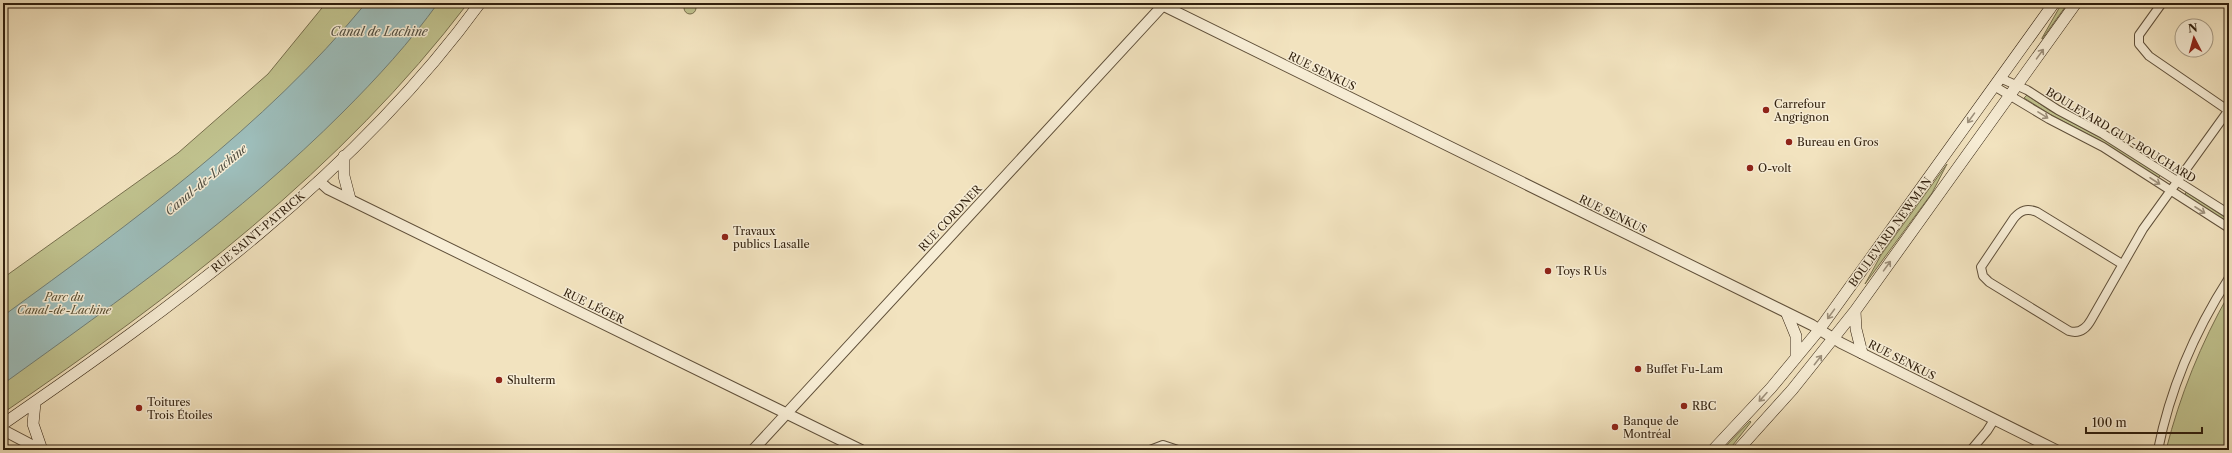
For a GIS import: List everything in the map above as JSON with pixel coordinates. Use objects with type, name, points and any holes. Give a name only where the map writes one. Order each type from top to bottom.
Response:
[{"type":"main road","name":"RUE SAINT-PATRICK","points":[[3,424],[132,334],[264,229],[318,181],[413,86],[480,3]]},
{"type":"main road","name":"BOULEVARD NEWMAN","points":[[1713,450],[1752,409],[1819,330],[2054,3]]},
{"type":"main road","name":"BOULEVARD NEWMAN","points":[[1738,450],[1777,408],[1834,339],[2076,3]]},
{"type":"main road","points":[[344,156],[344,176],[350,199]]},
{"type":"main road","points":[[1855,311],[1856,329],[1862,353]]},
{"type":"main road","points":[[1787,314],[1796,336],[1796,358]]},
{"type":"main road","points":[[35,403],[33,424],[42,450]]},
{"type":"street","points":[[2122,264],[2037,212],[2027,210],[2021,211],[2014,218],[1981,267],[1983,276],[1993,285],[2065,329],[2076,332],[2083,330],[2088,325],[2122,264],[2171,191],[2228,111],[2155,60],[2140,47],[2139,35],[2162,3]]},
{"type":"street","name":"RUE SENKUS","points":[[1162,4],[1787,314],[1994,420],[2056,450]]},
{"type":"street","name":"RUE CORDNER","points":[[753,450],[788,414],[1162,4]]},
{"type":"street","name":"BOULEVARD GUY-BOUCHARD","points":[[1997,82],[2017,85],[2058,110],[2103,134],[2229,214]]},
{"type":"street","name":"BOULEVARD GUY-BOUCHARD","points":[[1997,82],[2009,95],[2049,119],[2099,145],[2229,228]]},
{"type":"street","name":"RUE LÉGER","points":[[318,181],[328,189],[861,450]]},
{"type":"street","points":[[2158,450],[2167,412],[2180,373],[2207,316],[2229,278]]},
{"type":"street","points":[[1971,450],[1994,420]]},
{"type":"street","points":[[3,430],[42,450]]},
{"type":"street","points":[[1150,450],[1163,445],[1178,450]]},
{"type":"green space","points":[[692,2],[695,3],[695,13],[688,14],[685,13],[684,6],[685,3]]},
{"type":"green space","name":"Parc du Canal-de-Lachine","points":[[326,3],[468,3],[419,63],[366,121],[311,175],[192,276],[67,369],[3,413],[3,278],[178,153],[268,74]]},
{"type":"green space","points":[[2062,3],[2068,3],[2042,39],[2042,38]]},
{"type":"green space","points":[[2027,95],[2049,110],[2102,138],[2161,175],[2158,178],[2099,140],[2053,116],[2024,98]]},
{"type":"green space","points":[[1947,164],[1932,193],[1865,284],[1881,255]]},
{"type":"green space","points":[[2186,192],[2229,220],[2229,224],[2185,195]]},
{"type":"green space","points":[[2229,294],[2229,450],[2166,450],[2178,409],[2200,350]]},
{"type":"green space","points":[[1750,421],[1751,422],[1729,450],[1722,450]]},
{"type":"water","name":"Canal de Lachine","points":[[366,3],[438,3],[405,46],[368,86],[304,150],[263,186],[179,255],[3,384],[3,316],[100,245],[195,171],[284,91],[326,48]]},
{"type":"place","name":"Carrefour Angrignon","points":[[1766,110]]},
{"type":"place","name":"Bureau en Gros","points":[[1789,142]]},
{"type":"place","name":"O-volt","points":[[1750,168]]},
{"type":"place","name":"Travaux publics Lasalle","points":[[725,237]]},
{"type":"place","name":"Toys R Us","points":[[1548,271]]},
{"type":"place","name":"Buffet Fu-Lam","points":[[1638,369]]},
{"type":"place","name":"Shulterm","points":[[499,380]]},
{"type":"place","name":"RBC","points":[[1684,406]]},
{"type":"place","name":"Toitures Trois Étoiles","points":[[139,408]]},
{"type":"place","name":"Banque de Montréal","points":[[1615,427]]},
{"type":"water label","name":"Canal-de-Lachine","points":[[206,180]]}]
